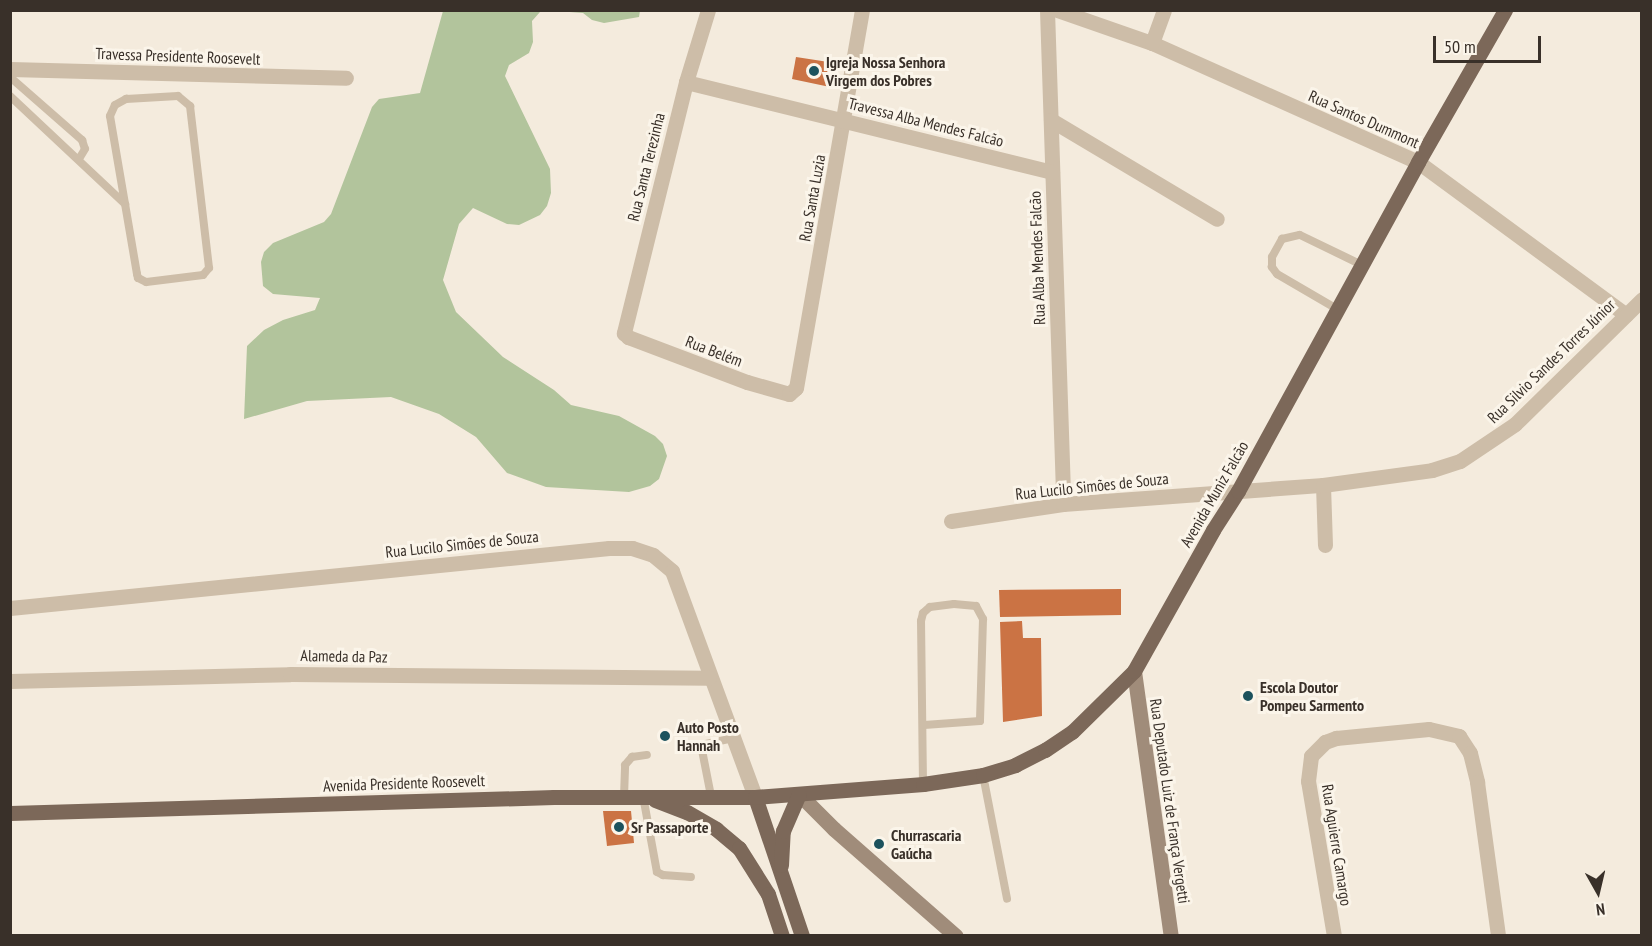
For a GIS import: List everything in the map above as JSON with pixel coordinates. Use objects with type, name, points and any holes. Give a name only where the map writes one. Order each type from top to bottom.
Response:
[{"type":"main road","name":"Avenida Muniz Falcão","points":[[799,794],[923,784],[983,775],[1015,765],[1072,732],[1134,671],[1213,530],[1238,491],[1504,10]]},
{"type":"main road","name":"Rua Deputado Luiz de França Vergetti","points":[[1134,671],[1171,936]]},
{"type":"main road","name":"Avenida Presidente Roosevelt","points":[[10,813],[554,797],[799,794]]},
{"type":"main road","points":[[782,880],[783,831],[799,794],[834,829],[956,936]]},
{"type":"main road","points":[[644,796],[687,813],[716,829],[739,848],[768,894],[782,936]]},
{"type":"main road","points":[[755,796],[802,936]]},
{"type":"street","name":"Rua Santa Terezinha","points":[[624,333],[686,82],[708,10]]},
{"type":"street","name":"Rua Santa Luzia","points":[[794,392],[845,120],[862,10]]},
{"type":"street","name":"Rua Alba Mendes Falcão","points":[[1047,10],[1063,504]]},
{"type":"street","name":"Rua Santos Dummont","points":[[1057,10],[1152,43],[1418,162],[1626,315]]},
{"type":"street","points":[[1152,43],[1164,10]]},
{"type":"street","name":"Travessa Presidente Roosevelt","points":[[10,69],[345,78]]},
{"type":"street","name":"Travessa Alba Mendes Falcão","points":[[686,82],[1052,172]]},
{"type":"street","points":[[1051,120],[1217,219]]},
{"type":"street","name":"Rua Silvio Sandes Torres Júnior","points":[[1238,491],[1323,485],[1432,470],[1460,461],[1515,424],[1641,299]]},
{"type":"street","name":"Rua Belém","points":[[624,333],[628,337],[747,382],[781,392],[794,392]]},
{"type":"street","points":[[1323,485],[1325,545]]},
{"type":"street","name":"Rua Lucilo Simões de Souza","points":[[951,521],[1063,504],[1238,491]]},
{"type":"street","name":"Rua Lucilo Simões de Souza","points":[[10,608],[609,548],[632,548],[653,555],[672,571],[709,678],[755,796]]},
{"type":"street","name":"Alameda da Paz","points":[[10,681],[290,674],[709,678]]},
{"type":"street","name":"Rua Aguierre Camargo","points":[[1334,936],[1308,781],[1308,766],[1318,748],[1336,738],[1429,729],[1450,732],[1465,742],[1477,782],[1498,936]]},
{"type":"lane","points":[[10,77],[82,141],[85,149],[79,159]]},
{"type":"lane","points":[[10,96],[125,204],[138,278],[147,282],[207,272],[190,106],[184,99],[178,96],[126,99],[115,105],[110,116],[125,204]]},
{"type":"lane","points":[[1337,309],[1277,274],[1272,267],[1272,257],[1282,239],[1299,235],[1362,265]]},
{"type":"lane","points":[[923,784],[921,621],[923,613],[930,607],[954,604],[976,606],[983,619],[980,721],[924,725]]},
{"type":"lane","points":[[686,748],[733,738]]},
{"type":"lane","points":[[701,745],[711,796]]},
{"type":"lane","points":[[624,797],[624,765],[632,757],[647,755]]},
{"type":"lane","points":[[983,775],[1007,899]]},
{"type":"lane","points":[[644,796],[657,872],[663,875],[691,877]]},
{"type":"green space","points":[[443,11],[556,11],[540,12],[532,21],[533,42],[529,53],[509,65],[505,76],[550,169],[551,193],[547,206],[540,215],[519,225],[507,224],[473,208],[459,224],[443,280],[456,312],[503,357],[554,390],[571,405],[619,416],[655,436],[663,444],[667,456],[659,479],[650,486],[629,492],[546,487],[507,473],[476,437],[439,414],[391,397],[307,401],[244,419],[247,346],[264,330],[283,320],[315,310],[320,298],[273,294],[263,286],[261,262],[264,252],[273,243],[324,222],[331,214],[372,107],[379,99],[420,93]]},
{"type":"green space","points":[[556,11],[640,11],[639,17],[604,23],[592,20],[583,13]]},
{"type":"building","name":"Igreja Nossa Senhora Virgem dos Pobres","points":[[796,57],[835,63],[830,87],[792,79]]},
{"type":"building","points":[[1121,589],[1121,615],[1000,617],[999,590]]},
{"type":"building","points":[[1022,621],[1023,638],[1041,638],[1042,716],[1003,722],[1000,622]]},
{"type":"building","name":"Sr Passaporte","points":[[603,811],[631,811],[634,843],[607,846]]},
{"type":"place","name":"Igreja Nossa Senhora Virgem dos Pobres","points":[[814,71]]},
{"type":"place","name":"Escola Doutor Pompeu Sarmento","points":[[1248,696]]},
{"type":"place","name":"Auto Posto Hannah","points":[[665,736]]},
{"type":"place","name":"Sr Passaporte","points":[[619,827]]},
{"type":"place","name":"Churrascaria Gaúcha","points":[[879,844]]}]
